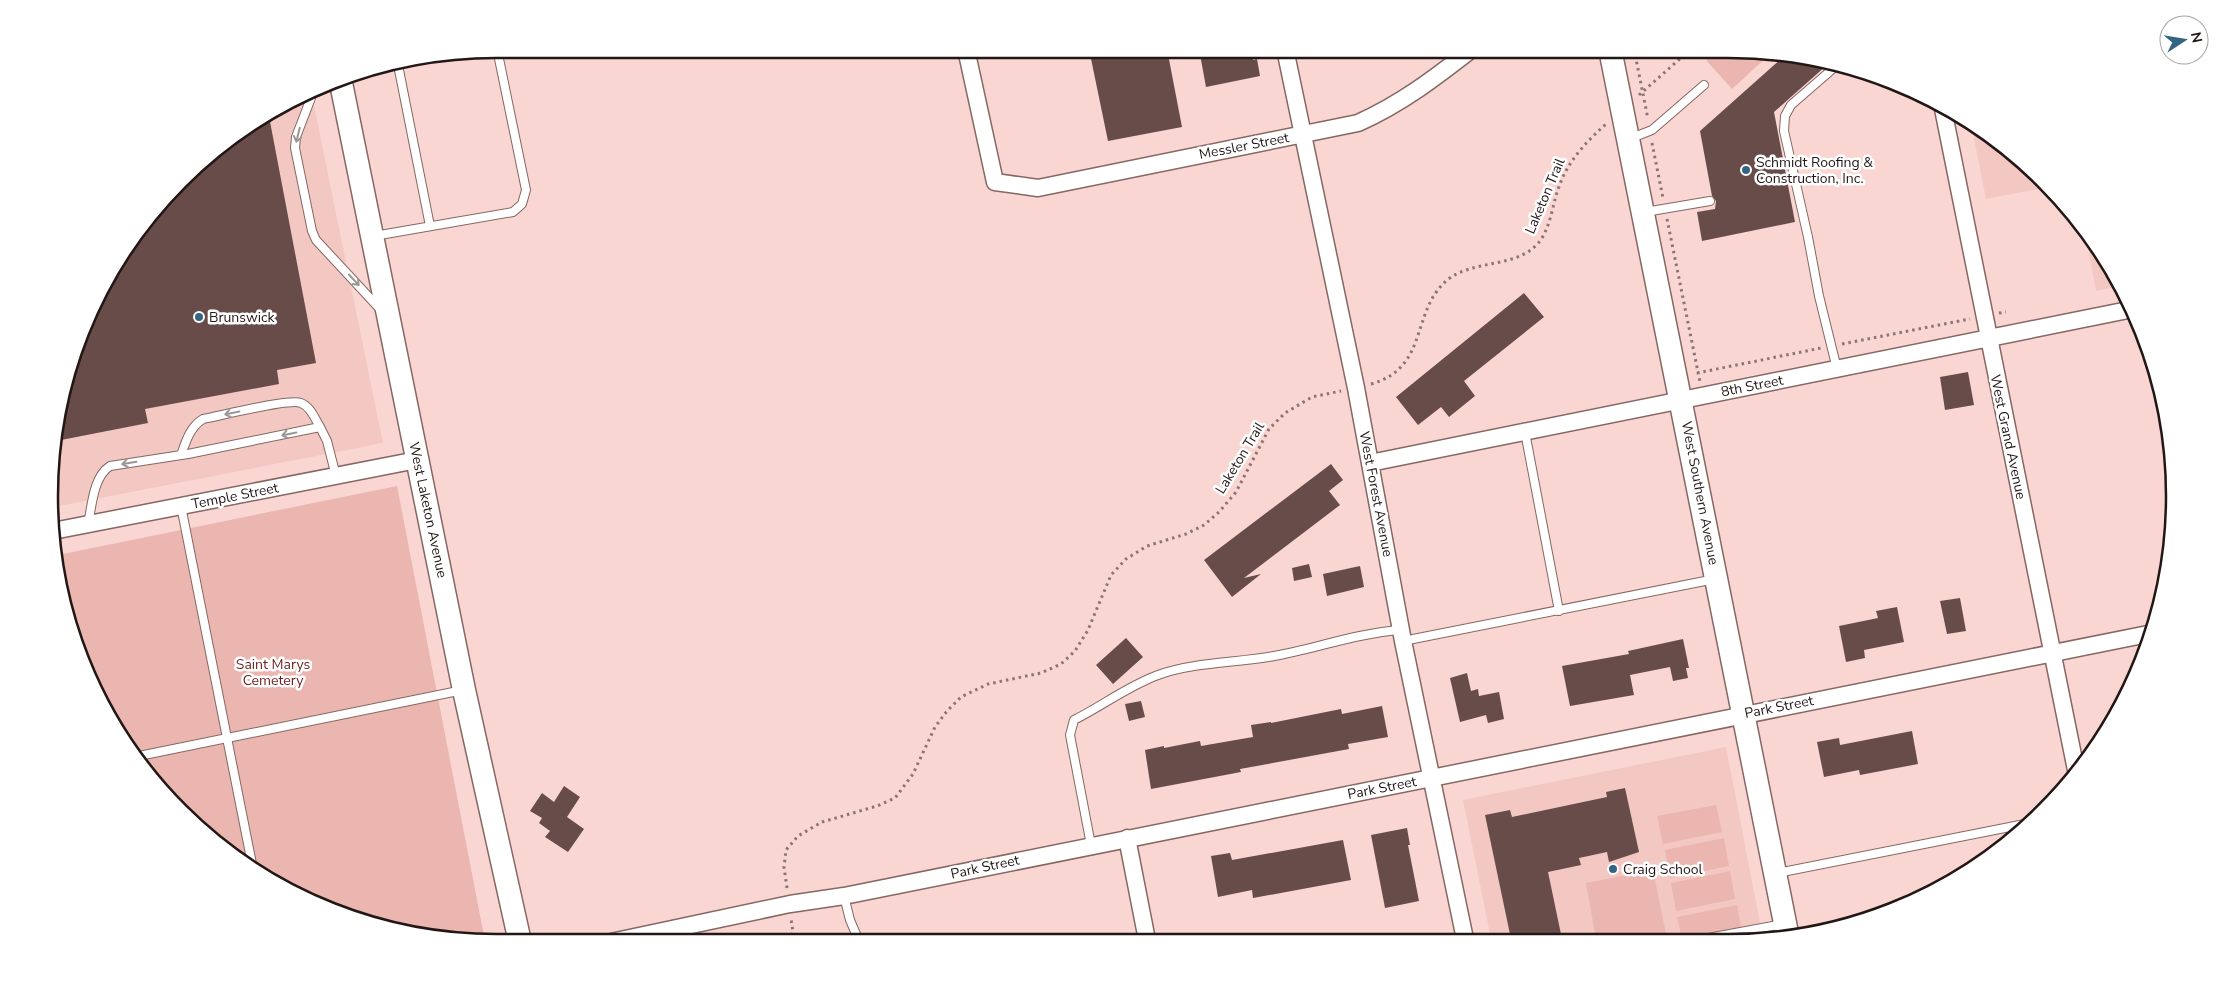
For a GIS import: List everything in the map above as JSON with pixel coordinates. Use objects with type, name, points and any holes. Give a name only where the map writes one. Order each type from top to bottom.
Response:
[{"type":"street","name":"Messler Street","points":[[968,58],[995,182],[1038,188],[1358,123],[1383,112],[1424,86],[1460,58]]},
{"type":"street","name":"West Forest Avenue","points":[[1287,58],[1356,388],[1402,635],[1464,934]]},
{"type":"street","name":"West Southern Avenue","points":[[1612,58],[1628,139],[1654,210],[1692,398],[1717,579],[1787,930]]},
{"type":"street","name":"West Laketon Avenue","points":[[342,86],[464,690],[518,934]]},
{"type":"street","name":"West Grand Avenue","points":[[1944,114],[2075,764]]},
{"type":"street","name":"8th Street","points":[[1370,463],[2125,311]]},
{"type":"street","name":"Temple Street","points":[[59,530],[418,460]]},
{"type":"street","name":"Park Street","points":[[649,934],[790,904],[844,896],[2143,635]]},
{"type":"street","points":[[1127,838],[1146,934]]},
{"type":"lane","points":[[372,236],[513,212],[522,204],[526,190],[499,58]]},
{"type":"lane","points":[[399,68],[430,226]]},
{"type":"lane","points":[[1832,70],[1791,105],[1785,116],[1784,131],[1819,296],[1837,369]]},
{"type":"lane","points":[[1628,139],[1650,131],[1704,85]]},
{"type":"lane","points":[[311,99],[296,137],[295,148],[312,231],[316,240],[389,318]]},
{"type":"lane","points":[[1654,210],[1710,201]]},
{"type":"lane","points":[[182,455],[190,433],[196,423],[203,419],[286,402],[301,403],[309,409],[327,441],[336,476]]},
{"type":"lane","points":[[88,524],[97,484],[104,471],[110,466],[182,455],[320,427]]},
{"type":"lane","points":[[1525,432],[1559,611]]},
{"type":"lane","points":[[180,506],[251,859]]},
{"type":"lane","points":[[1091,845],[1070,735],[1074,720],[1127,689],[1158,675],[1274,656],[1353,636],[1402,635],[1559,611],[1717,579]]},
{"type":"lane","points":[[143,755],[227,740],[464,690]]},
{"type":"lane","points":[[1776,873],[2016,826]]},
{"type":"lane","points":[[844,896],[850,920],[856,934]]},
{"type":"path","points":[[1636,58],[1650,131],[1654,210],[1692,398]]},
{"type":"path","name":"Laketon Trail","points":[[792,934],[790,904],[784,867],[786,850],[798,836],[822,822],[878,806],[895,798],[913,774],[935,727],[961,697],[988,684],[1041,673],[1061,664],[1075,651],[1088,630],[1111,574],[1126,559],[1147,546],[1186,534],[1204,525],[1219,512],[1236,492],[1269,429],[1284,412],[1312,398],[1381,381],[1402,366],[1414,349],[1432,299],[1444,283],[1468,270],[1517,257],[1533,249],[1542,238],[1560,183],[1571,162],[1590,138],[1680,58]]},
{"type":"shaded area","points":[[312,98],[383,443],[58,506],[58,467],[61,438],[72,382],[91,328],[116,276],[131,252],[166,207],[207,166],[252,131],[276,116]]},
{"type":"shaded area","points":[[1973,132],[2017,166],[2040,189],[1986,199]]},
{"type":"shaded area","points":[[2088,245],[2114,288],[2096,291]]},
{"type":"shaded area","name":"Craig School","points":[[1726,747],[1762,932],[1490,934],[1463,800]]},
{"type":"green space","points":[[1708,58],[1765,59],[1732,89],[1706,60]]},
{"type":"green space","name":"Saint Marys Cemetery","points":[[397,486],[484,934],[438,930],[382,919],[328,900],[276,875],[252,860],[207,825],[166,784],[131,739],[116,714],[91,663],[81,636],[72,609],[61,554]]},
{"type":"green space","points":[[1716,805],[1722,832],[1663,844],[1657,816]]},
{"type":"green space","points":[[1724,838],[1729,866],[1670,878],[1665,850]]},
{"type":"green space","points":[[1653,870],[1666,934],[1595,934],[1586,883]]},
{"type":"green space","points":[[1730,871],[1735,899],[1676,911],[1671,883]]},
{"type":"green space","points":[[1737,905],[1742,933],[1681,934],[1677,917]]},
{"type":"building","points":[[1091,58],[1169,58],[1182,127],[1108,141]]},
{"type":"building","points":[[1201,58],[1257,59],[1260,76],[1206,87]]},
{"type":"building","name":"Schmidt Roofing & Construction, Inc.","points":[[1779,60],[1824,68],[1774,112],[1795,222],[1702,241],[1697,212],[1715,209],[1716,201],[1712,196],[1700,131]]},
{"type":"building","name":"Brunswick","points":[[270,120],[316,363],[277,370],[279,384],[145,409],[148,423],[61,440],[72,382],[91,328],[116,276],[131,252],[166,207],[207,166],[252,131]]},
{"type":"building","points":[[1524,293],[1544,317],[1464,381],[1475,396],[1449,417],[1441,407],[1418,425],[1396,397]]},
{"type":"building","points":[[1968,372],[1974,405],[1945,410],[1940,377]]},
{"type":"building","points":[[1331,464],[1343,480],[1329,491],[1340,505],[1244,578],[1261,574],[1232,597],[1204,560]]},
{"type":"building","points":[[1309,564],[1312,577],[1294,581],[1292,568]]},
{"type":"building","points":[[1360,566],[1364,587],[1327,596],[1323,574]]},
{"type":"building","points":[[1960,598],[1966,631],[1947,634],[1940,601]]},
{"type":"building","points":[[1897,607],[1904,642],[1864,650],[1865,658],[1846,662],[1839,626],[1878,618],[1876,611]]},
{"type":"building","points":[[1126,638],[1143,657],[1113,684],[1096,665]]},
{"type":"building","points":[[1683,639],[1689,668],[1686,668],[1688,678],[1673,681],[1670,667],[1630,675],[1634,695],[1570,706],[1562,666],[1629,654],[1628,651]]},
{"type":"building","points":[[1467,673],[1471,691],[1478,689],[1479,696],[1499,692],[1504,719],[1488,723],[1486,715],[1460,722],[1450,678]]},
{"type":"building","points":[[1141,701],[1145,717],[1129,721],[1125,704]]},
{"type":"building","points":[[1382,706],[1388,737],[1348,744],[1349,749],[1240,769],[1241,772],[1151,789],[1145,750],[1200,741],[1201,746],[1253,737],[1251,725],[1271,723],[1341,709],[1342,714]]},
{"type":"building","points":[[1912,731],[1918,764],[1860,775],[1859,770],[1824,777],[1817,742],[1839,738],[1840,745]]},
{"type":"building","points":[[564,786],[580,797],[567,817],[584,829],[568,852],[545,837],[550,831],[539,823],[542,818],[530,811],[542,793],[554,802]]},
{"type":"building","points":[[1625,788],[1639,852],[1609,862],[1607,852],[1579,858],[1581,865],[1548,872],[1561,934],[1510,934],[1485,815],[1510,810],[1512,817],[1607,797],[1606,792]]},
{"type":"building","points":[[1407,828],[1410,845],[1408,845],[1419,901],[1385,908],[1371,835]]},
{"type":"building","points":[[1343,840],[1351,880],[1253,898],[1252,890],[1218,897],[1211,856],[1230,853],[1232,860]]},
{"type":"place","name":"Schmidt Roofing & Construction, Inc.","points":[[1746,170]]},
{"type":"place","name":"Brunswick","points":[[199,317]]},
{"type":"place","name":"Craig School","points":[[1613,869]]}]
